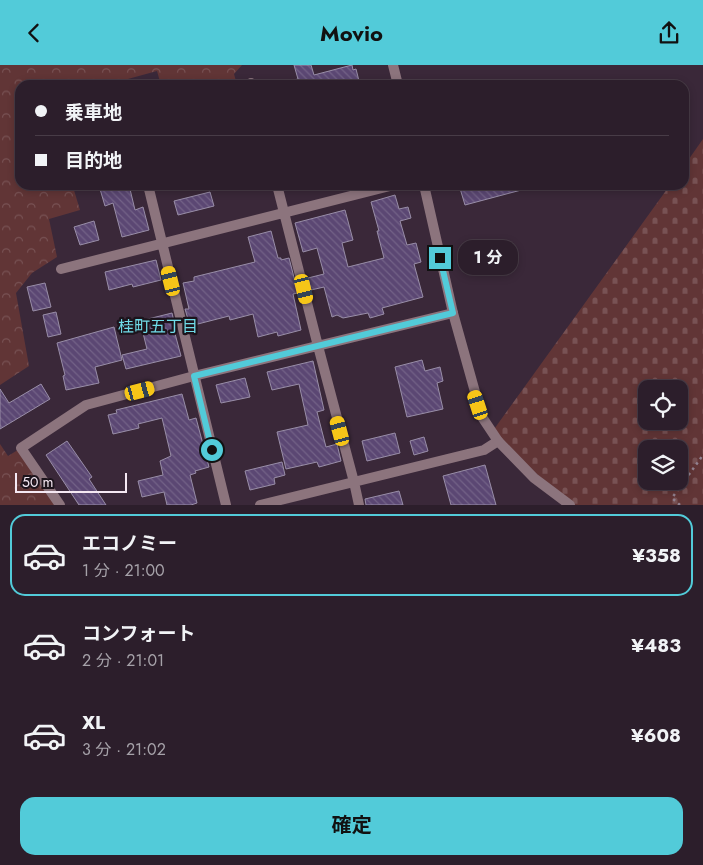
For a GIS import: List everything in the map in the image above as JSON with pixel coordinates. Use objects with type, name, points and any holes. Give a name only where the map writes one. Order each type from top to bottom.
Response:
[{"type":"street","points":[[393,65],[397,80]]},
{"type":"street","points":[[149,190],[226,505]]},
{"type":"street","points":[[279,190],[359,505]]},
{"type":"street","points":[[61,269],[375,190]]},
{"type":"street","points":[[425,190],[453,313],[482,417],[498,441],[534,478],[570,505]]},
{"type":"street","points":[[60,505],[21,448],[86,405],[194,376],[453,313]]},
{"type":"street","points":[[260,505],[484,450],[498,441]]},
{"type":"path","points":[[680,505],[672,498],[703,455]]},
{"type":"green space","points":[[0,65],[242,65],[234,74],[236,80],[160,80],[157,71],[124,80],[15,80],[15,190],[74,190],[80,210],[49,219],[57,257],[32,273],[16,293],[29,366],[0,385]]},
{"type":"green space","points":[[703,139],[703,505],[570,505],[492,432],[666,190],[689,190],[689,159]]},
{"type":"green space","points":[[0,444],[8,456],[21,448],[60,505],[0,505]]},
{"type":"building","points":[[294,65],[311,65],[314,75],[352,65],[353,70],[356,69],[359,80],[294,80],[298,79]]},
{"type":"building","points":[[100,190],[130,190],[135,210],[143,207],[149,230],[122,237],[113,203],[105,206]]},
{"type":"building","points":[[460,190],[521,190],[465,205]]},
{"type":"building","points":[[210,192],[214,206],[178,215],[174,201]]},
{"type":"building","points":[[395,195],[399,209],[408,207],[411,218],[400,221],[407,245],[416,243],[421,262],[414,264],[423,297],[382,308],[384,314],[370,318],[368,313],[343,318],[337,315],[332,317],[324,287],[311,290],[308,278],[324,274],[317,248],[303,252],[295,223],[345,210],[353,240],[342,243],[348,267],[384,258],[371,202]]},
{"type":"building","points":[[94,221],[99,240],[80,245],[74,227]]},
{"type":"building","points":[[271,231],[278,258],[281,258],[281,260],[289,258],[298,293],[293,294],[301,330],[278,336],[277,332],[258,337],[253,314],[230,320],[229,316],[190,326],[185,309],[189,309],[183,283],[194,281],[194,277],[255,262],[248,237]]},
{"type":"building","points":[[156,260],[161,280],[133,287],[132,284],[109,290],[105,272]]},
{"type":"building","points":[[45,283],[51,307],[33,311],[27,287]]},
{"type":"building","points":[[56,312],[61,334],[48,337],[43,315]]},
{"type":"building","points":[[172,313],[176,330],[174,330],[181,356],[126,369],[122,355],[147,349],[140,321]]},
{"type":"building","points":[[114,327],[122,360],[95,367],[99,383],[66,390],[63,376],[65,375],[57,343]]},
{"type":"building","points":[[422,360],[425,371],[440,367],[443,381],[437,383],[443,409],[407,417],[395,367]]},
{"type":"building","points":[[313,361],[324,410],[317,412],[326,447],[337,444],[341,461],[319,467],[317,462],[286,469],[277,432],[308,425],[299,384],[272,390],[267,372]]},
{"type":"building","points":[[245,378],[250,397],[221,403],[216,385]]},
{"type":"building","points":[[41,384],[50,399],[0,429],[0,389],[9,403]]},
{"type":"building","points":[[182,394],[189,420],[196,418],[209,467],[195,471],[196,473],[190,475],[197,503],[191,505],[167,505],[164,492],[142,497],[138,481],[163,475],[160,461],[171,456],[162,418],[138,424],[139,428],[113,434],[108,415],[117,413],[116,410]]},
{"type":"building","points":[[395,433],[400,453],[367,461],[362,441]]},
{"type":"building","points":[[424,437],[428,451],[414,455],[410,441]]},
{"type":"building","points":[[67,441],[92,477],[89,479],[106,505],[79,505],[46,455]]},
{"type":"building","points":[[282,462],[285,475],[274,478],[275,484],[250,490],[245,471]]},
{"type":"building","points":[[485,465],[496,505],[451,505],[443,476]]},
{"type":"building","points":[[399,491],[403,505],[366,505],[365,499]]},
{"type":"district","name":"桂町五丁目","points":[[158,326]]},
{"type":"route","points":[[212,450],[194,376],[453,313],[440,258]]}]
